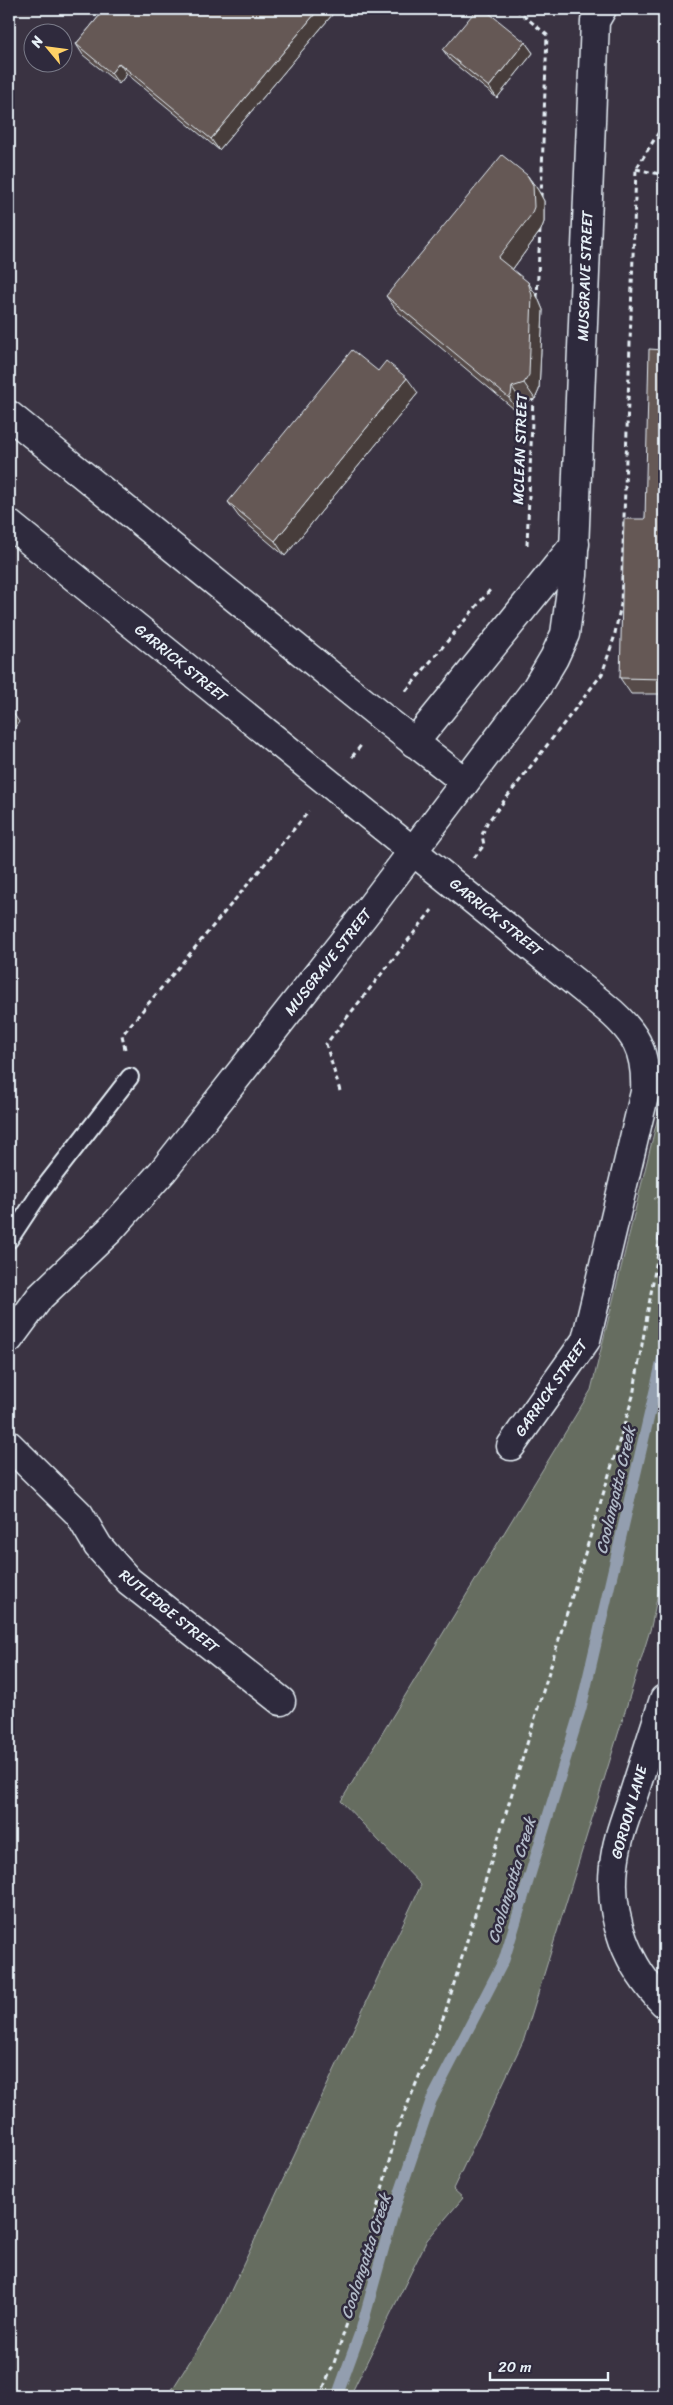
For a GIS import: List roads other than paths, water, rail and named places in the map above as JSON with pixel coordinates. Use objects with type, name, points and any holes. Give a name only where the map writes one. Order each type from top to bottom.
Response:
[{"type":"street","name":"MUSGRAVE STREET","points":[[9,1339],[40,1297],[110,1230],[163,1171],[370,909],[535,690],[554,658],[565,634],[571,601],[575,544],[594,31],[595,21],[602,9]]},
{"type":"street","points":[[9,415],[378,723],[414,743],[466,782]]},
{"type":"street","name":"GARRICK STREET","points":[[9,524],[617,1016],[637,1041],[644,1056],[646,1072],[645,1092],[586,1340],[511,1446]]},
{"type":"street","points":[[414,743],[575,544]]},
{"type":"street","name":"RUTLEDGE STREET","points":[[9,1445],[78,1514],[102,1552],[129,1581],[281,1701]]},
{"type":"street","name":"GORDON LANE","points":[[664,1699],[620,1834],[612,1888],[620,1933],[630,1958],[645,1981],[664,2003]]},
{"type":"lane","points":[[9,1240],[40,1193],[130,1077]]},
{"type":"waterway","name":"Coolangatta Creek","points":[[337,2396],[361,2330],[395,2207],[431,2101],[504,1960],[581,1708],[663,1356]]}]
